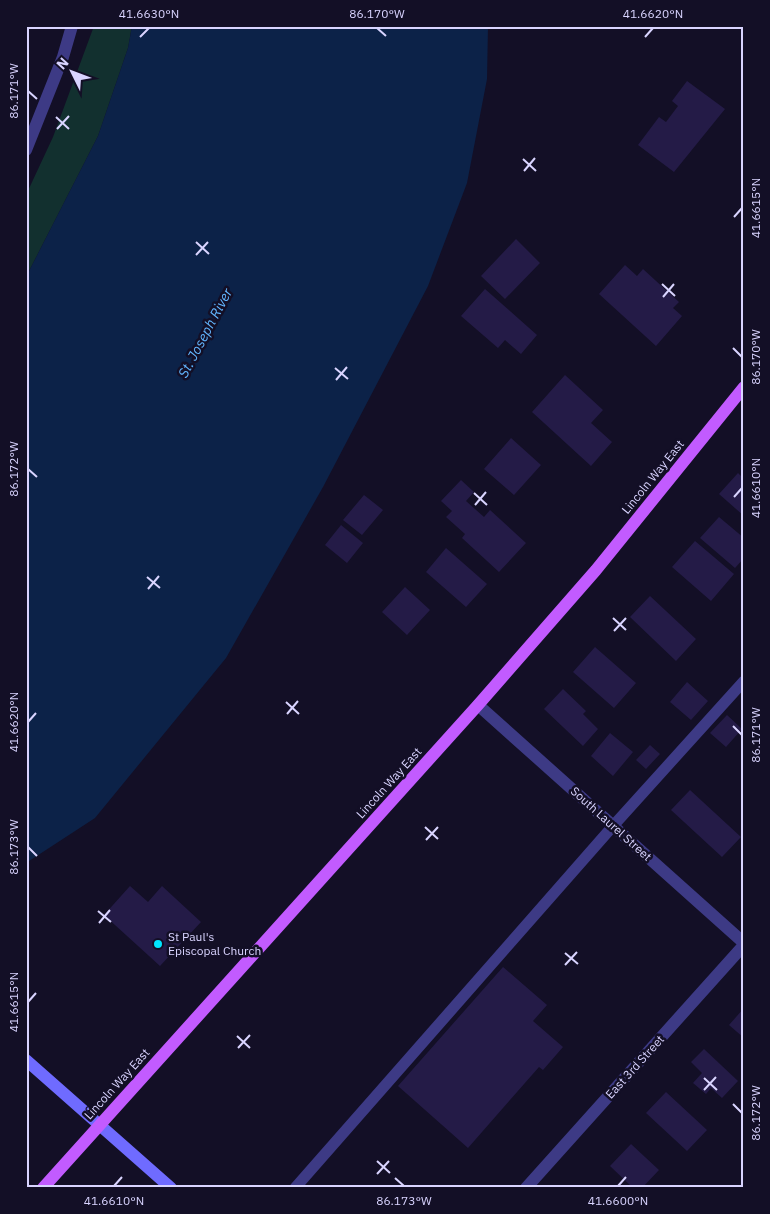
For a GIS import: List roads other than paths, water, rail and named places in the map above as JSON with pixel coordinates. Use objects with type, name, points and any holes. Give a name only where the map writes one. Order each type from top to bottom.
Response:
[{"type":"main road","name":"Lincoln Way East","points":[[43,1188],[478,705],[596,570],[744,387]]},
{"type":"street","points":[[26,150],[63,57],[72,26]]},
{"type":"street","name":"South Laurel Street","points":[[478,705],[744,944]]},
{"type":"street","name":"East 3rd Street","points":[[526,1188],[744,944]]},
{"type":"street","points":[[26,1060],[171,1188]]},
{"type":"lane","points":[[295,1188],[612,826],[744,681]]},
{"type":"water","name":"St. Joseph River","points":[[132,26],[488,26],[487,79],[467,183],[428,286],[323,487],[226,658],[95,818],[26,863],[26,277],[98,136],[128,48]]},
{"type":"place","name":"St Paul's Episcopal Church","points":[[158,944]]}]
